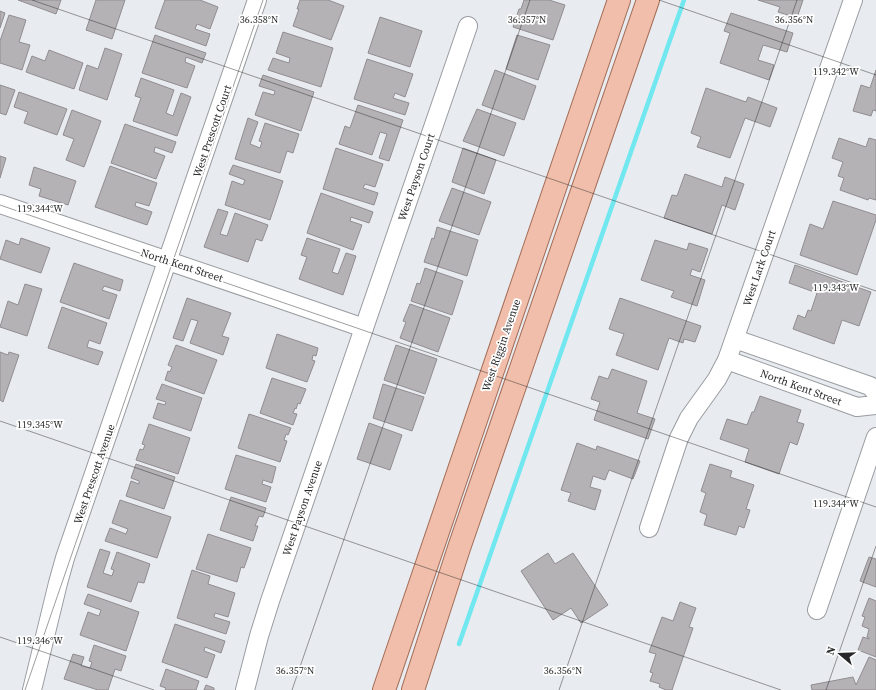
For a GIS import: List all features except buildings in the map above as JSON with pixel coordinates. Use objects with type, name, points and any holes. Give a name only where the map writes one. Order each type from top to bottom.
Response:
[{"type":"main road","name":"West Riggin Avenue","points":[[384,690],[619,0]]},
{"type":"main road","points":[[413,690],[459,548],[648,0]]},
{"type":"main road","points":[[395,690],[428,591],[427,563]]},
{"type":"street","name":"West Prescott Court","points":[[168,261],[257,0]]},
{"type":"street","name":"West Lark Court","points":[[649,528],[679,438],[689,418],[717,380],[727,360],[853,0]]},
{"type":"street","name":"West Payson Court","points":[[364,328],[468,26]]},
{"type":"street","name":"North Kent Street","points":[[0,204],[168,261],[211,274],[364,328]]},
{"type":"street","name":"West Prescott Avenue","points":[[32,690],[65,558],[168,261]]},
{"type":"street","name":"West Payson Avenue","points":[[245,690],[268,608],[364,328]]},
{"type":"street","name":"North Kent Street","points":[[734,339],[870,386],[876,393]]},
{"type":"street","name":"North Kent Street","points":[[727,360],[857,407],[876,405]]},
{"type":"street","points":[[817,610],[876,437]]},
{"type":"waterway","points":[[459,644],[684,0]]}]
